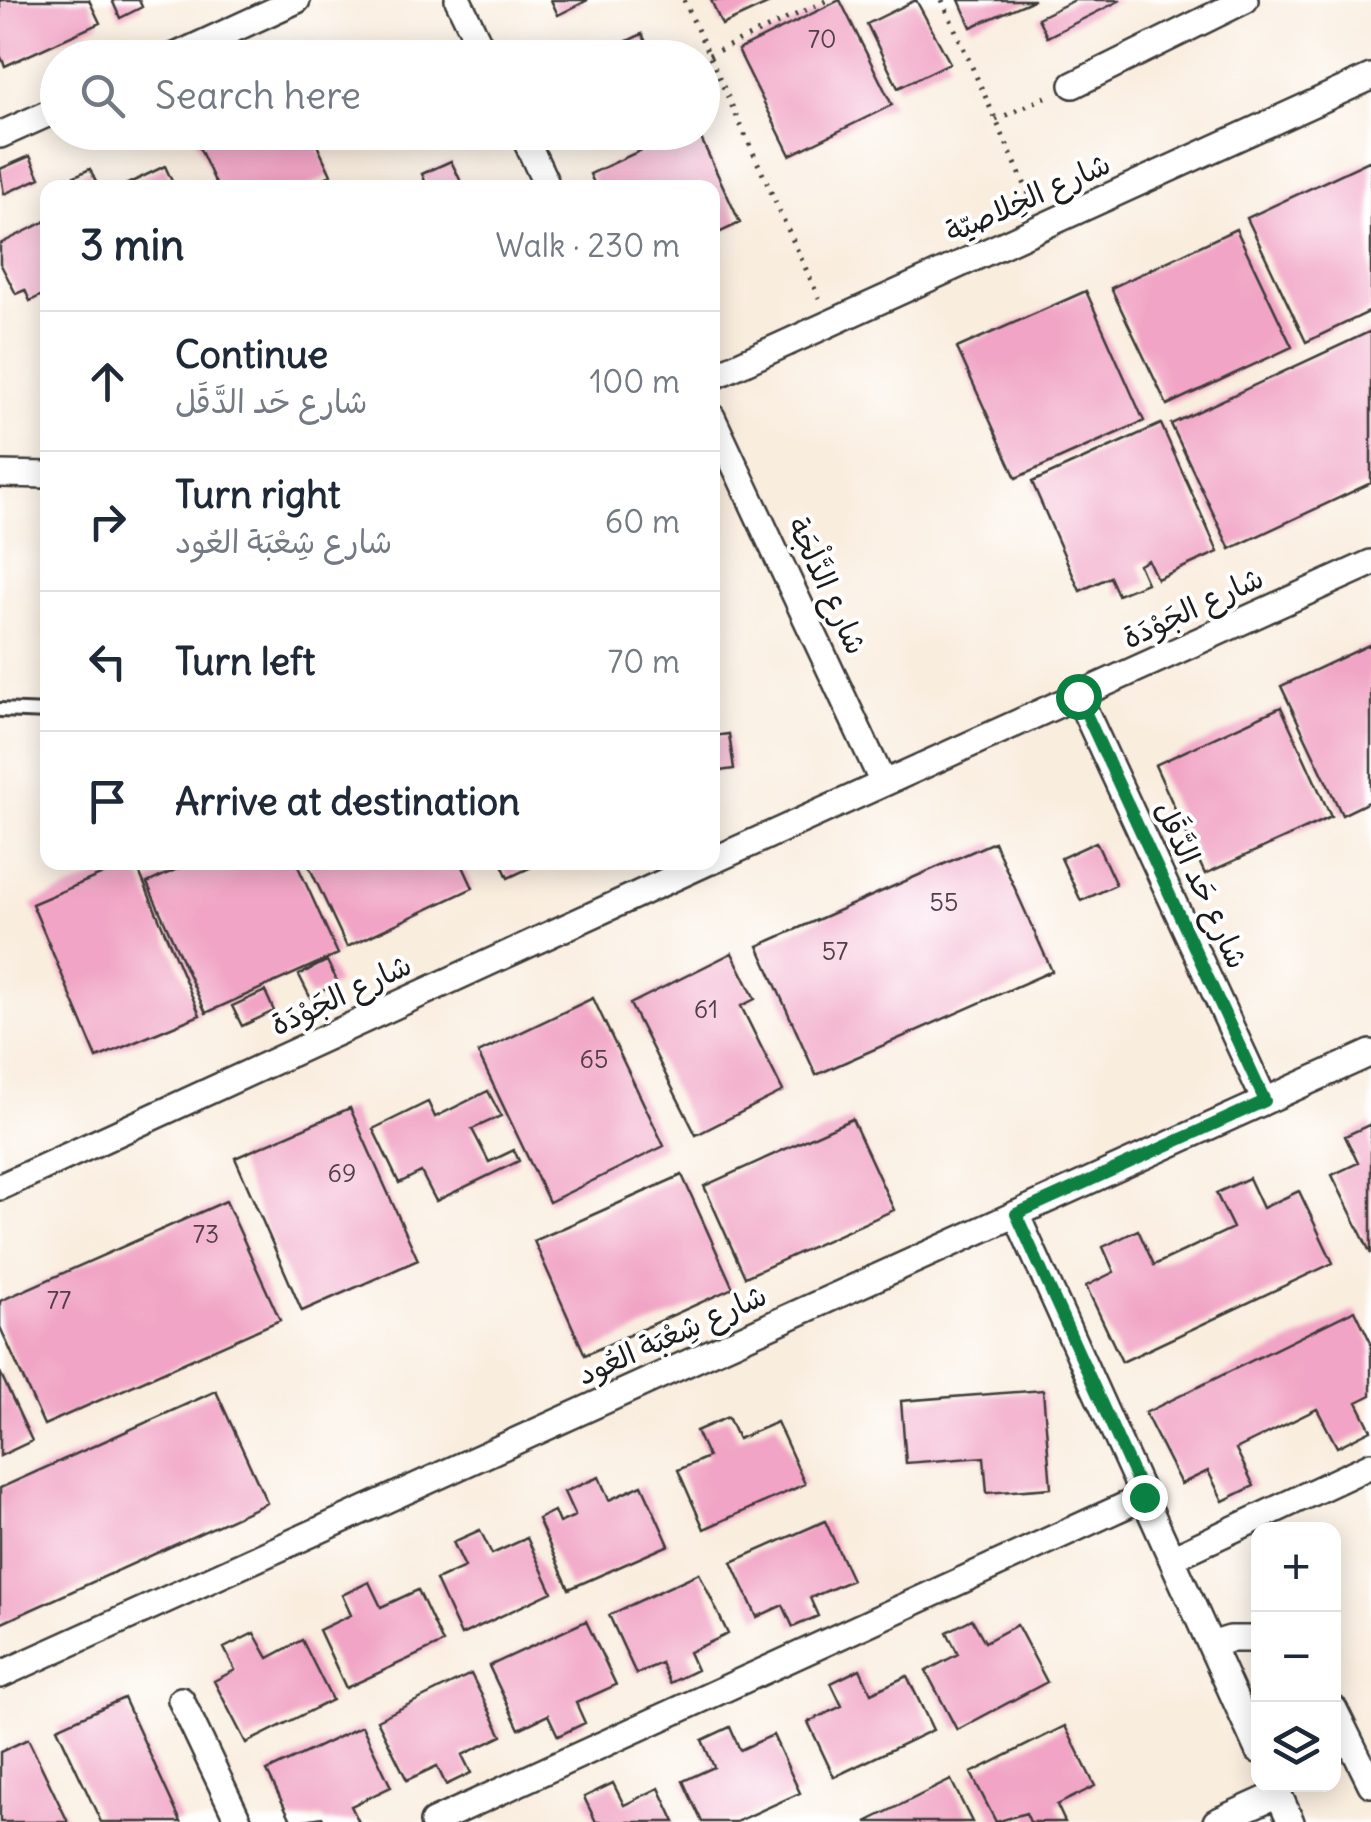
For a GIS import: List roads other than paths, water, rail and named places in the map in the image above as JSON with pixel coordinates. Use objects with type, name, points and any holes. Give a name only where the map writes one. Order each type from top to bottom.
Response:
[{"type":"street","points":[[210,40],[297,0]]},
{"type":"street","points":[[458,0],[477,40]]},
{"type":"street","points":[[1073,85],[1245,0]]},
{"type":"street","name":"شارع الخِلاصيّة","points":[[720,373],[1371,78]]},
{"type":"street","points":[[0,135],[40,117]]},
{"type":"street","points":[[530,150],[544,180]]},
{"type":"street","name":"شارع الدَّلْجَة","points":[[720,433],[883,782]]},
{"type":"street","points":[[0,474],[40,475]]},
{"type":"street","name":"شارع الجَوْدَة","points":[[720,857],[1371,563]]},
{"type":"street","name":"شارع حَد الدَّقَل","points":[[1078,696],[1265,1101]]},
{"type":"street","name":"شارع الجَوْدَة","points":[[0,1187],[693,870]]},
{"type":"street","name":"شارع شِعْبَة العُود","points":[[0,1675],[1371,1053]]},
{"type":"street","points":[[1016,1214],[1251,1734]]},
{"type":"street","points":[[1172,1558],[1371,1465]]},
{"type":"street","points":[[433,1822],[1144,1497]]},
{"type":"street","points":[[1211,1645],[1230,1639],[1251,1639]]},
{"type":"street","points":[[181,1700],[239,1822]]},
{"type":"street","points":[[1341,1723],[1371,1784]]},
{"type":"street","points":[[1216,1822],[1271,1792]]},
{"type":"street","points":[[1277,1792],[1291,1822]]},
{"type":"lane","points":[[0,710],[40,712]]}]
